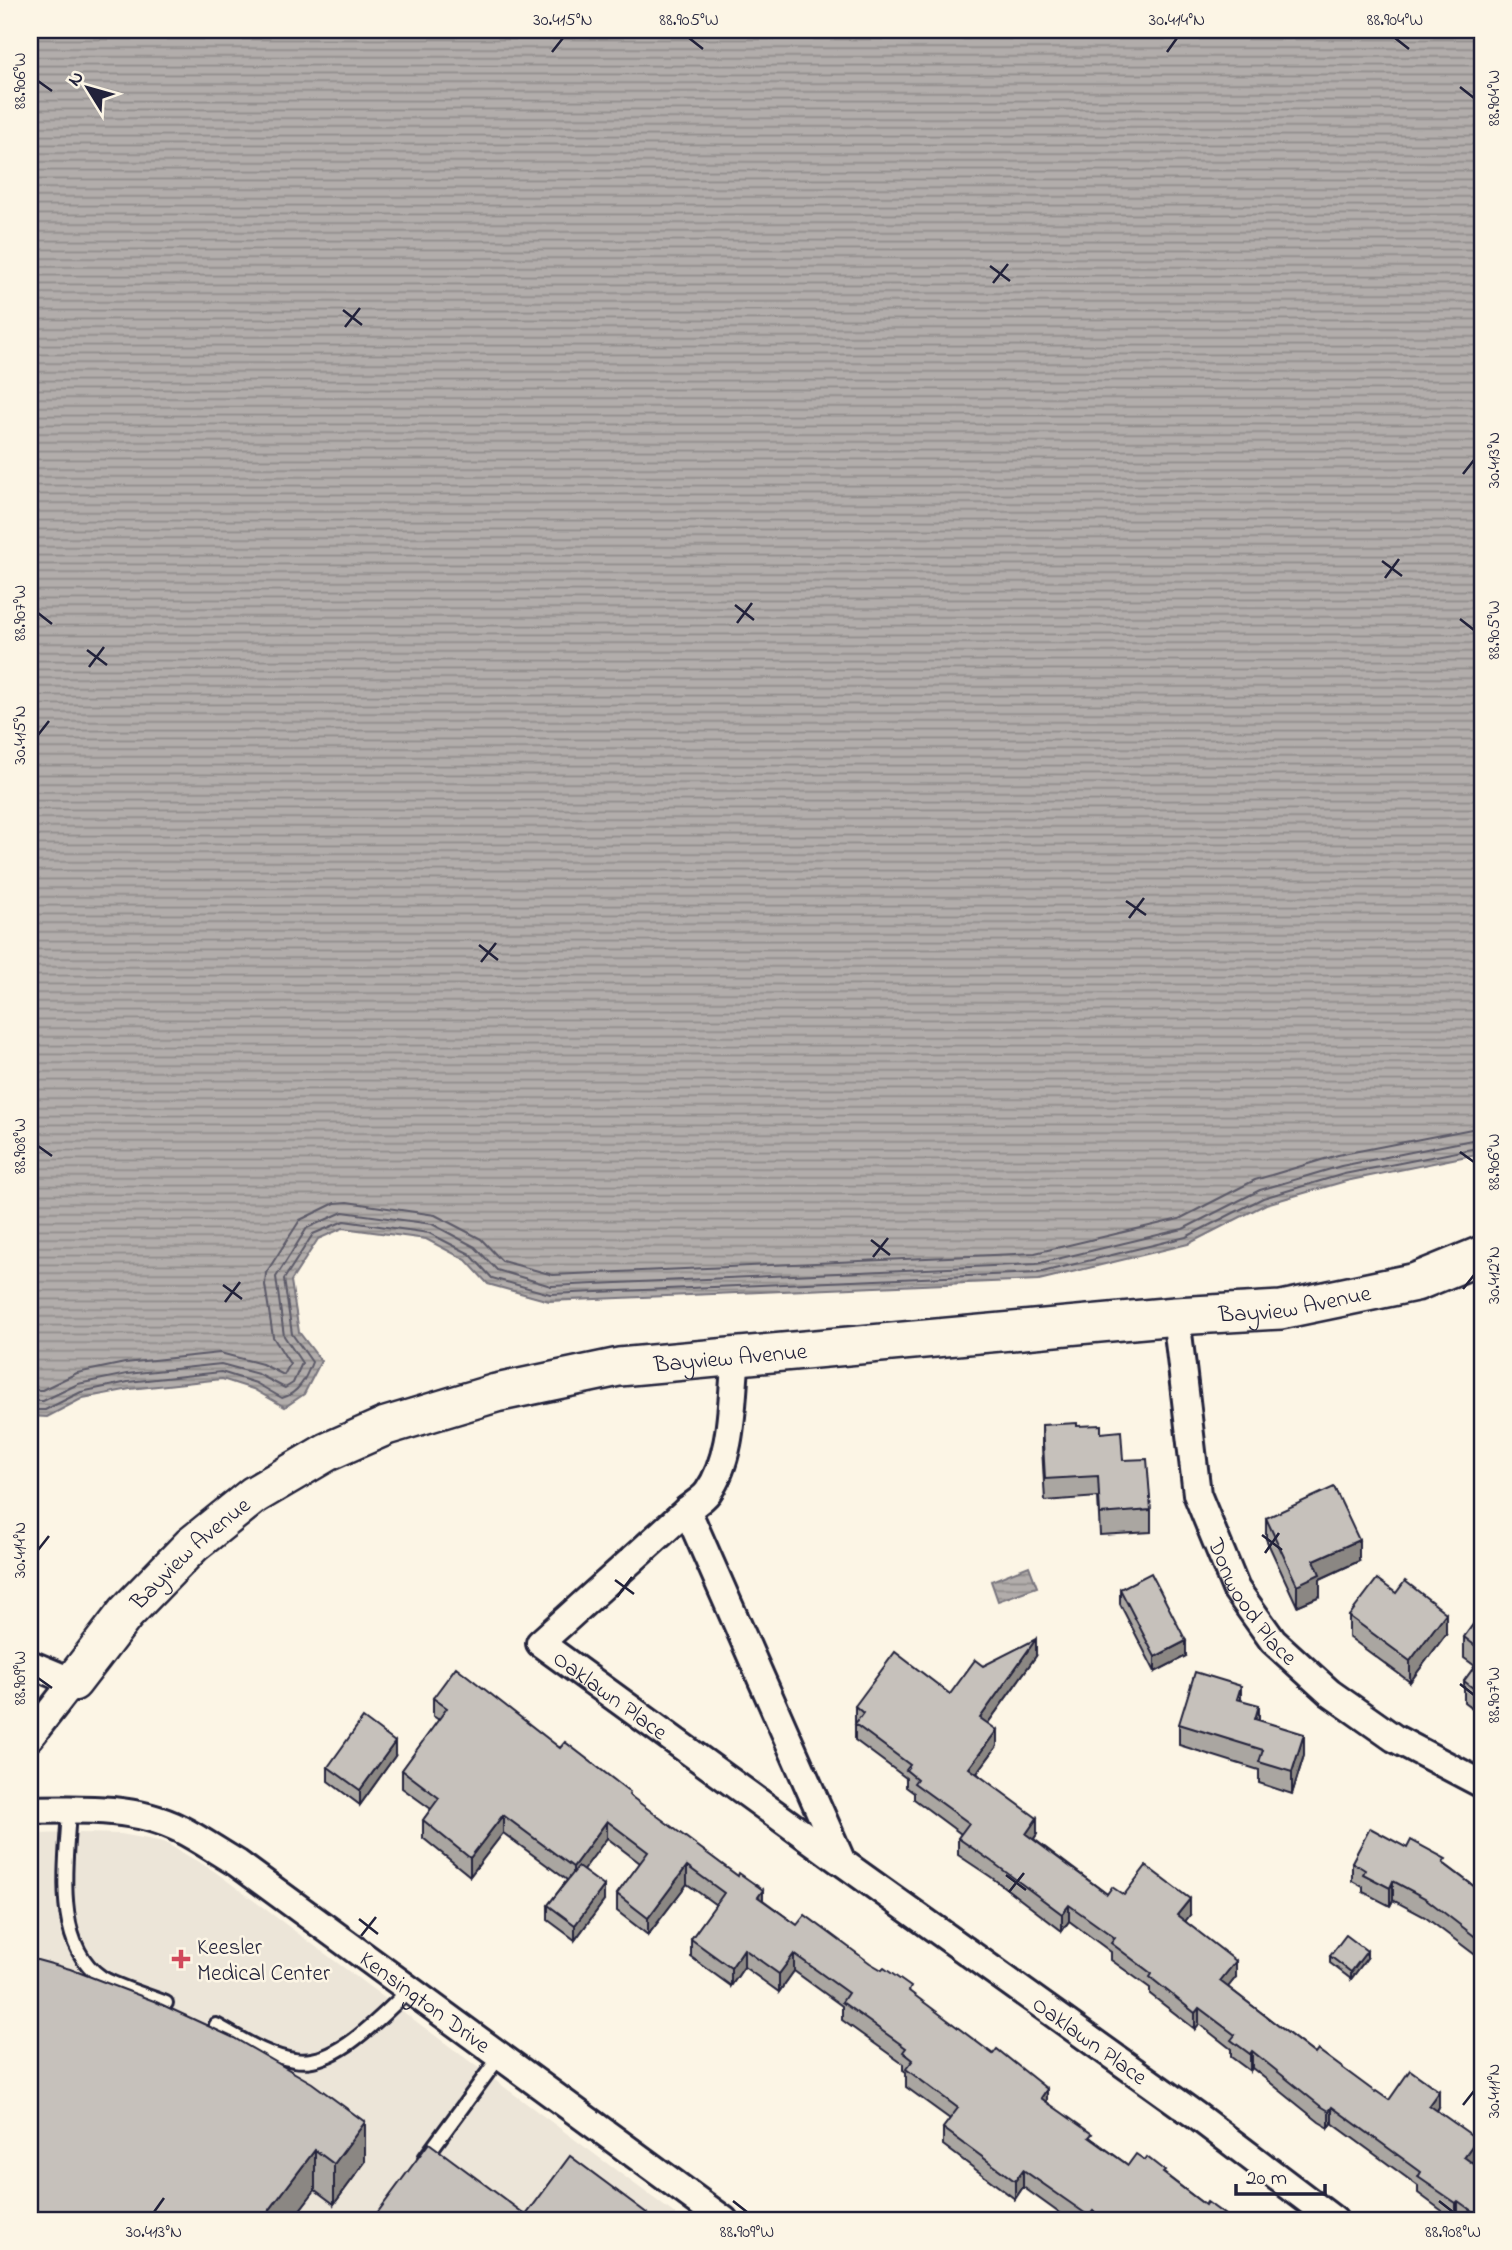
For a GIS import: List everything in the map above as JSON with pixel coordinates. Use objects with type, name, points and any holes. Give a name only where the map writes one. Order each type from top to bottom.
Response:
[{"type":"street","name":"Bayview Avenue","points":[[73,1682],[126,1613],[191,1545],[254,1495],[327,1452],[386,1426],[495,1393],[619,1367],[1176,1316],[1281,1310],[1416,1282],[1482,1255]]},
{"type":"street","name":"Donwood Place","points":[[1176,1316],[1196,1494],[1236,1589],[1273,1641],[1330,1693],[1394,1738],[1482,1784]]},
{"type":"street","name":"Oaklawn Place","points":[[736,1357],[727,1444],[717,1478],[707,1495],[540,1643],[1198,2117],[1334,2220]]},
{"type":"street","points":[[687,1510],[842,1862]]},
{"type":"street","points":[[30,1664],[73,1682],[37,1728]]},
{"type":"street","name":"Kensington Drive","points":[[30,1810],[69,1809],[143,1815],[180,1829],[237,1863],[724,2220]]},
{"type":"lane","points":[[69,1809],[65,1892],[70,1928],[79,1954],[101,1977],[166,2003]]},
{"type":"lane","points":[[216,2025],[266,2052],[296,2061],[330,2056],[359,2035],[409,1990]]},
{"type":"lane","points":[[419,2165],[500,2056]]},
{"type":"shaded area","name":"Keesler Medical Center","points":[[30,1834],[121,1834],[164,1842],[214,1871],[683,2220],[30,2220]]},
{"type":"water","points":[[30,30],[1482,30],[1482,1153],[1346,1181],[1266,1204],[1188,1244],[1039,1280],[549,1301],[488,1284],[466,1260],[426,1239],[343,1228],[318,1239],[291,1281],[299,1332],[321,1361],[304,1394],[285,1407],[253,1389],[222,1379],[130,1389],[83,1398],[47,1417],[30,1416]]},
{"type":"water","points":[[1029,1566],[1037,1587],[998,1601],[991,1581]]},
{"type":"building","points":[[1077,1423],[1077,1426],[1101,1425],[1101,1433],[1121,1431],[1123,1460],[1147,1459],[1151,1510],[1100,1514],[1098,1476],[1045,1479],[1042,1425]]},
{"type":"building","points":[[1334,1487],[1359,1540],[1314,1560],[1320,1574],[1297,1585],[1266,1518]]},
{"type":"building","points":[[1151,1573],[1186,1641],[1155,1657],[1120,1589]]},
{"type":"building","points":[[1377,1579],[1396,1593],[1405,1581],[1446,1613],[1410,1661],[1349,1616]]},
{"type":"building","points":[[1482,1612],[1482,1651],[1464,1637]]},
{"type":"building","points":[[1036,1639],[980,1718],[997,1730],[969,1768],[1037,1818],[1026,1834],[1107,1894],[1112,1887],[1124,1895],[1146,1866],[1190,1899],[1177,1915],[1236,1961],[1220,1981],[1315,2054],[1318,2050],[1389,2100],[1410,2070],[1439,2091],[1429,2105],[1477,2139],[1464,2157],[1482,2170],[1482,2218],[1418,2177],[1421,2172],[1332,2107],[1329,2111],[1319,2105],[1252,2051],[1250,2054],[1231,2040],[1235,2035],[1199,2008],[1195,2013],[1150,1977],[1152,1974],[1111,1943],[1115,1938],[1069,1905],[1062,1914],[958,1838],[969,1823],[914,1783],[917,1779],[906,1770],[910,1765],[855,1724],[863,1713],[855,1706],[895,1652],[950,1694],[975,1660],[983,1666]]},
{"type":"building","points":[[1482,1656],[1482,1695],[1464,1681]]},
{"type":"building","points":[[456,1667],[560,1748],[565,1742],[630,1792],[629,1795],[738,1876],[739,1873],[763,1890],[758,1897],[797,1925],[805,1915],[870,1963],[882,1970],[884,1968],[911,1987],[909,1991],[993,2054],[997,2049],[1047,2089],[1041,2098],[1092,2134],[1089,2137],[1128,2165],[1136,2154],[1145,2160],[1147,2157],[1165,2171],[1163,2173],[1205,2205],[1207,2202],[1232,2220],[1105,2220],[1093,2211],[1089,2216],[1023,2170],[1015,2181],[943,2128],[958,2108],[906,2069],[913,2060],[903,2052],[906,2048],[842,2002],[848,1993],[794,1954],[779,1974],[744,1949],[731,1968],[691,1939],[724,1893],[687,1866],[648,1918],[617,1894],[648,1852],[607,1821],[573,1867],[503,1815],[470,1858],[423,1820],[439,1798],[402,1770],[447,1708],[433,1698]]},
{"type":"building","points":[[1195,1672],[1241,1686],[1237,1699],[1259,1705],[1255,1719],[1304,1734],[1292,1772],[1259,1762],[1263,1750],[1179,1724]]},
{"type":"building","points":[[363,1718],[395,1742],[360,1790],[328,1767]]},
{"type":"building","points":[[1370,1828],[1407,1848],[1411,1840],[1446,1859],[1443,1863],[1479,1890],[1482,1886],[1482,1942],[1425,1898],[1393,1881],[1390,1888],[1363,1874],[1365,1870],[1352,1862]]},
{"type":"building","points":[[578,1867],[604,1886],[575,1925],[548,1905]]},
{"type":"building","points":[[1346,1935],[1367,1951],[1351,1972],[1330,1956]]},
{"type":"building","points":[[30,1958],[70,1969],[154,2001],[234,2038],[312,2083],[365,2122],[334,2164],[315,2150],[262,2220],[125,2220],[116,2214],[111,2220],[30,2220]]},
{"type":"building","points":[[429,2143],[526,2215],[570,2156],[656,2220],[372,2220]]},
{"type":"place","name":"Keesler Medical Center","points":[[181,1959]]}]
